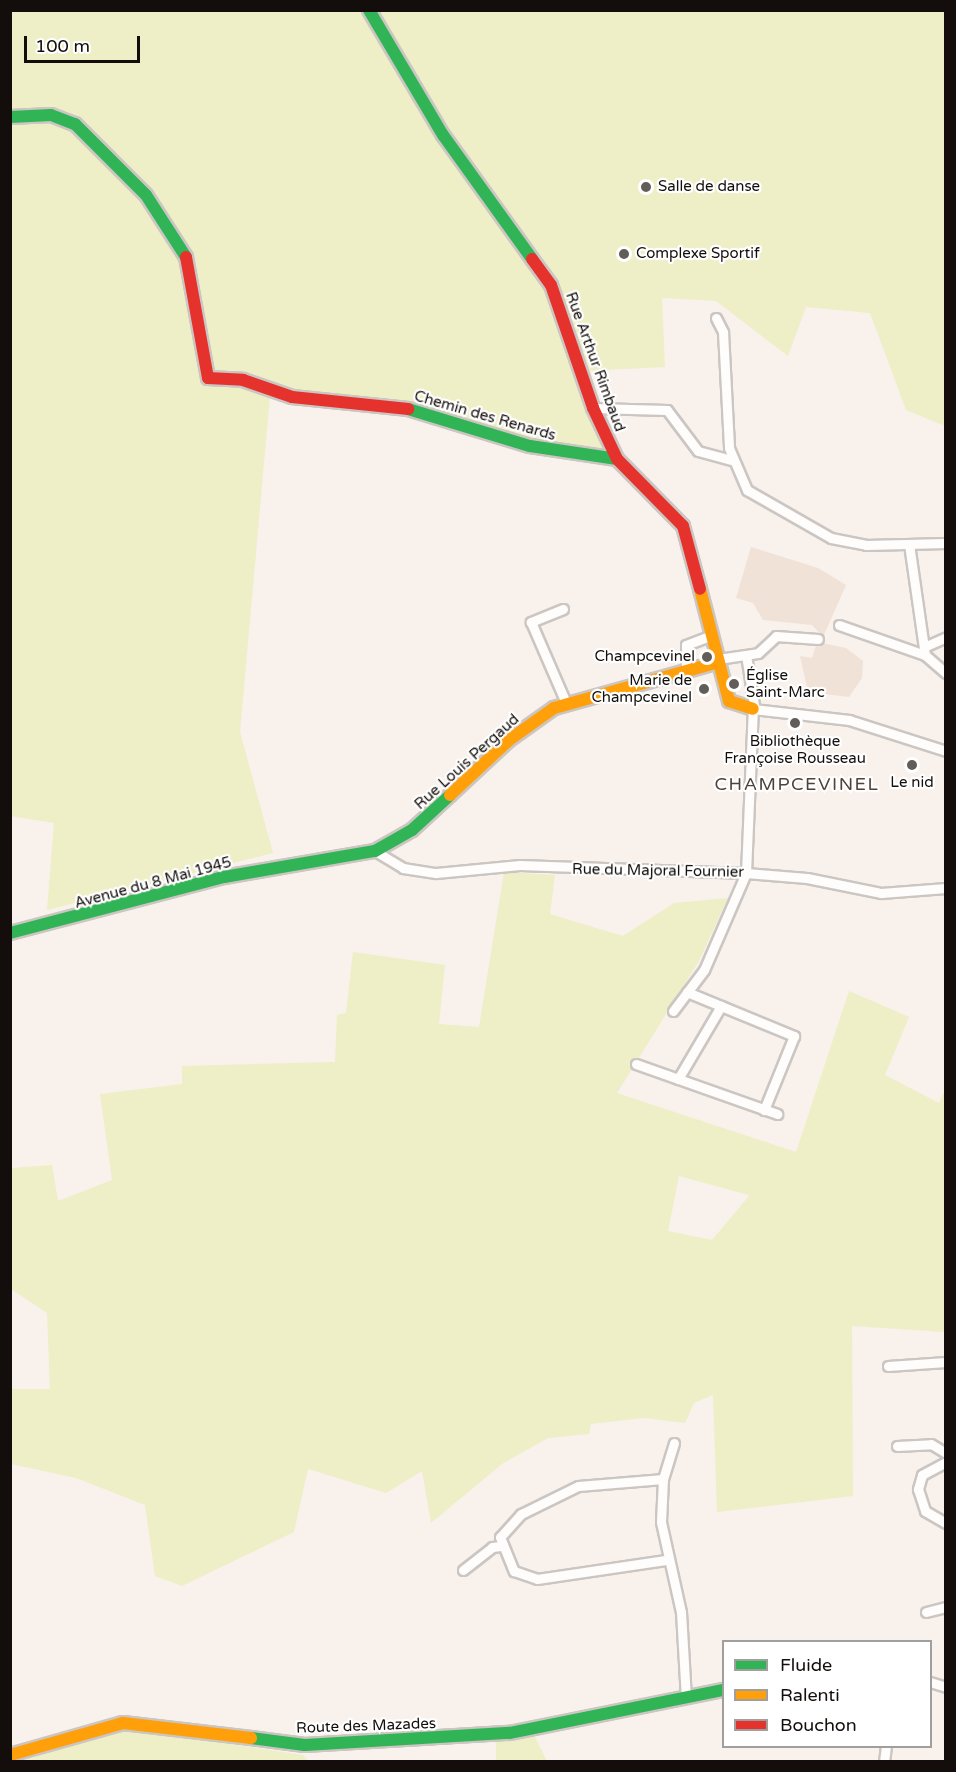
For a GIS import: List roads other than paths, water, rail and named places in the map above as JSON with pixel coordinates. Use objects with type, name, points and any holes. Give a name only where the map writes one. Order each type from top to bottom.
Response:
[{"type":"street","name":"Rue Arthur Rimbaud","points":[[369,10],[388,51],[561,306],[593,408],[618,459],[683,526],[729,701],[749,706]]},
{"type":"street","name":"Chemin des Renards","points":[[10,117],[51,115],[75,124],[146,195],[187,259],[208,378],[243,380],[292,397],[415,410],[530,446],[618,459]]},
{"type":"street","points":[[716,318],[723,332],[732,460],[747,490],[813,531],[866,544],[945,543]]},
{"type":"street","points":[[593,408],[667,410],[698,451],[732,460]]},
{"type":"street","points":[[909,544],[925,651]]},
{"type":"street","points":[[563,609],[531,622],[566,703]]},
{"type":"street","points":[[839,625],[925,651],[945,673]]},
{"type":"street","points":[[686,670],[686,645],[712,635]]},
{"type":"street","points":[[718,660],[759,653],[776,636],[818,639]]},
{"type":"street","points":[[925,651],[945,638]]},
{"type":"street","points":[[673,1011],[704,970],[746,873],[749,706],[746,655]]},
{"type":"street","name":"Rue Louis Pergaud","points":[[375,851],[422,822],[509,740],[566,703],[718,660]]},
{"type":"street","points":[[749,706],[849,720],[945,750]]},
{"type":"street","name":"Rue du Majoral Fournier","points":[[375,851],[403,868],[436,873],[520,865],[746,873],[827,881],[881,893],[945,888]]},
{"type":"street","name":"Avenue du 8 Mai 1945","points":[[10,933],[224,877],[375,851]]},
{"type":"street","points":[[687,993],[794,1036],[764,1110]]},
{"type":"street","points":[[678,1079],[721,1006]]},
{"type":"street","points":[[636,1064],[777,1114]]},
{"type":"street","points":[[888,1366],[945,1362]]},
{"type":"street","points":[[674,1443],[663,1479],[666,1560],[681,1612],[686,1698]]},
{"type":"street","points":[[897,1446],[931,1444],[945,1453]]},
{"type":"street","points":[[945,1462],[922,1475],[918,1489],[925,1511],[945,1523]]},
{"type":"street","points":[[663,1479],[578,1486],[521,1514],[505,1528],[501,1546],[514,1571],[537,1579],[666,1560]]},
{"type":"street","points":[[463,1570],[492,1547],[501,1546]]},
{"type":"street","points":[[926,1612],[945,1606]]},
{"type":"street","name":"Route des Mazades","points":[[10,1755],[123,1723],[274,1743],[344,1745],[510,1733],[722,1690]]},
{"type":"place","name":"Salle de danse","points":[[646,187]]},
{"type":"place","name":"Complexe Sportif","points":[[624,254]]},
{"type":"place","name":"Champcevinel","points":[[707,657]]},
{"type":"place","name":"Église Saint-Marc","points":[[734,684]]},
{"type":"place","name":"Marie de Champcevinel","points":[[704,689]]},
{"type":"place","name":"Bibliothèque Françoise Rousseau","points":[[795,723]]},
{"type":"place","name":"Le nid","points":[[912,765]]},
{"type":"district","name":"CHAMPCEVINEL","points":[[797,784]]}]
